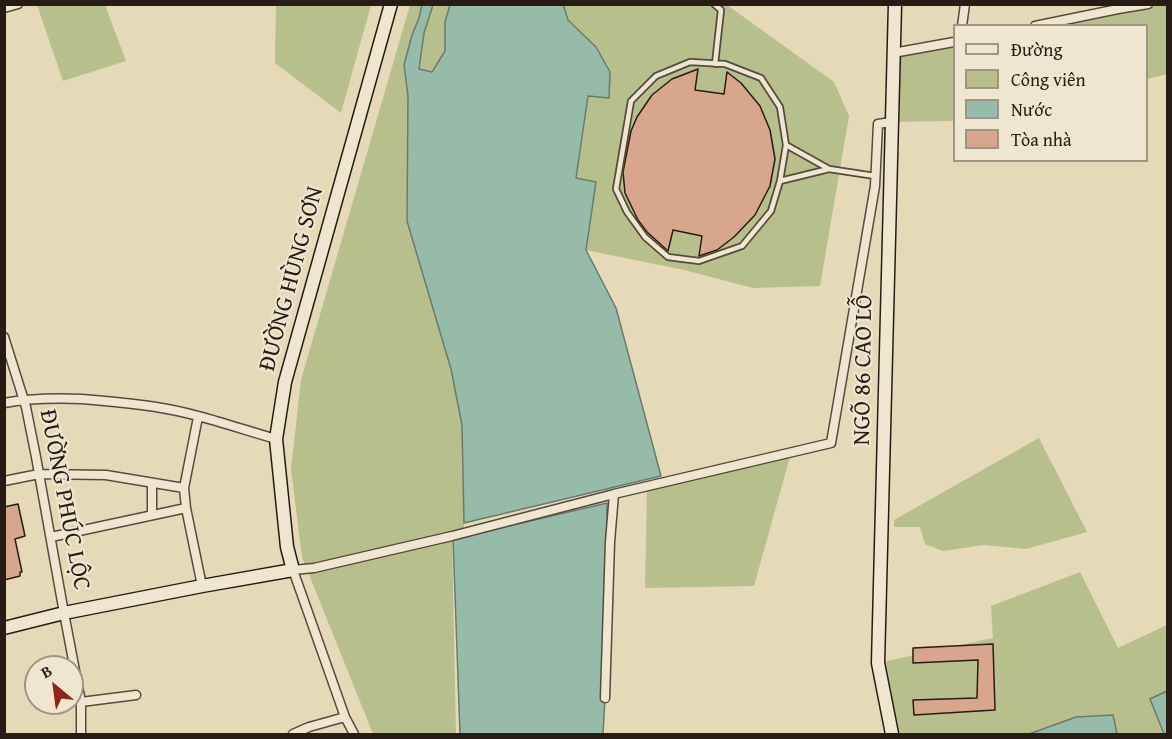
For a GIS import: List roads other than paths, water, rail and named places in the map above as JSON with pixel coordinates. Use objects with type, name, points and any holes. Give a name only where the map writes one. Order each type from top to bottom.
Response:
[{"type":"street","points":[[4,8],[18,4]]},
{"type":"street","name":"ĐƯỜNG HÙNG SƠN","points":[[293,570],[287,547],[276,439],[285,382],[391,4]]},
{"type":"street","name":"NGÕ 86 CAO LỖ","points":[[892,735],[878,663],[895,4]]},
{"type":"street","points":[[962,24],[965,4]]},
{"type":"street","points":[[1045,24],[1148,4]]},
{"type":"street","points":[[893,53],[953,42]]},
{"type":"street","points":[[72,655],[64,614],[202,586],[314,568],[831,443],[875,186],[878,124],[891,123]]},
{"type":"street","name":"ĐƯỜNG PHÚC LỘC","points":[[4,337],[23,399],[64,614],[4,628]]},
{"type":"street","points":[[4,403],[23,399],[67,398],[158,407],[276,439]]},
{"type":"street","points":[[198,417],[184,488],[202,586]]},
{"type":"street","points":[[4,481],[39,474],[106,475],[184,488]]},
{"type":"street","points":[[152,483],[152,515]]},
{"type":"street","points":[[605,698],[610,542],[614,494]]},
{"type":"street","points":[[51,537],[186,508]]},
{"type":"street","points":[[293,570],[345,717],[354,735]]},
{"type":"street","points":[[84,702],[136,695]]},
{"type":"street","points":[[81,715],[81,735]]},
{"type":"street","points":[[293,735],[309,727],[345,717]]},
{"type":"lane","points":[[714,4],[721,10],[715,64]]},
{"type":"lane","points":[[690,62],[725,64],[761,78],[780,107],[786,145],[780,181],[771,211],[742,246],[699,261],[668,256],[645,237],[627,212],[616,189],[631,101],[656,76],[690,62]]},
{"type":"lane","points":[[786,145],[829,169],[875,176]]},
{"type":"lane","points":[[780,181],[829,169]]},
{"type":"water","points":[[563,4],[568,20],[596,47],[610,72],[609,98],[588,96],[576,178],[596,182],[586,250],[616,308],[661,476],[464,523],[462,425],[451,369],[407,221],[408,96],[404,65],[422,5],[433,5],[424,33],[419,69],[432,72],[445,51],[445,22],[450,5]]},
{"type":"water","points":[[607,503],[603,734],[460,734],[453,539]]},
{"type":"water","points":[[1167,691],[1167,734],[1164,734],[1150,699]]},
{"type":"water","points":[[1113,715],[1117,734],[1029,734],[1076,717]]}]
